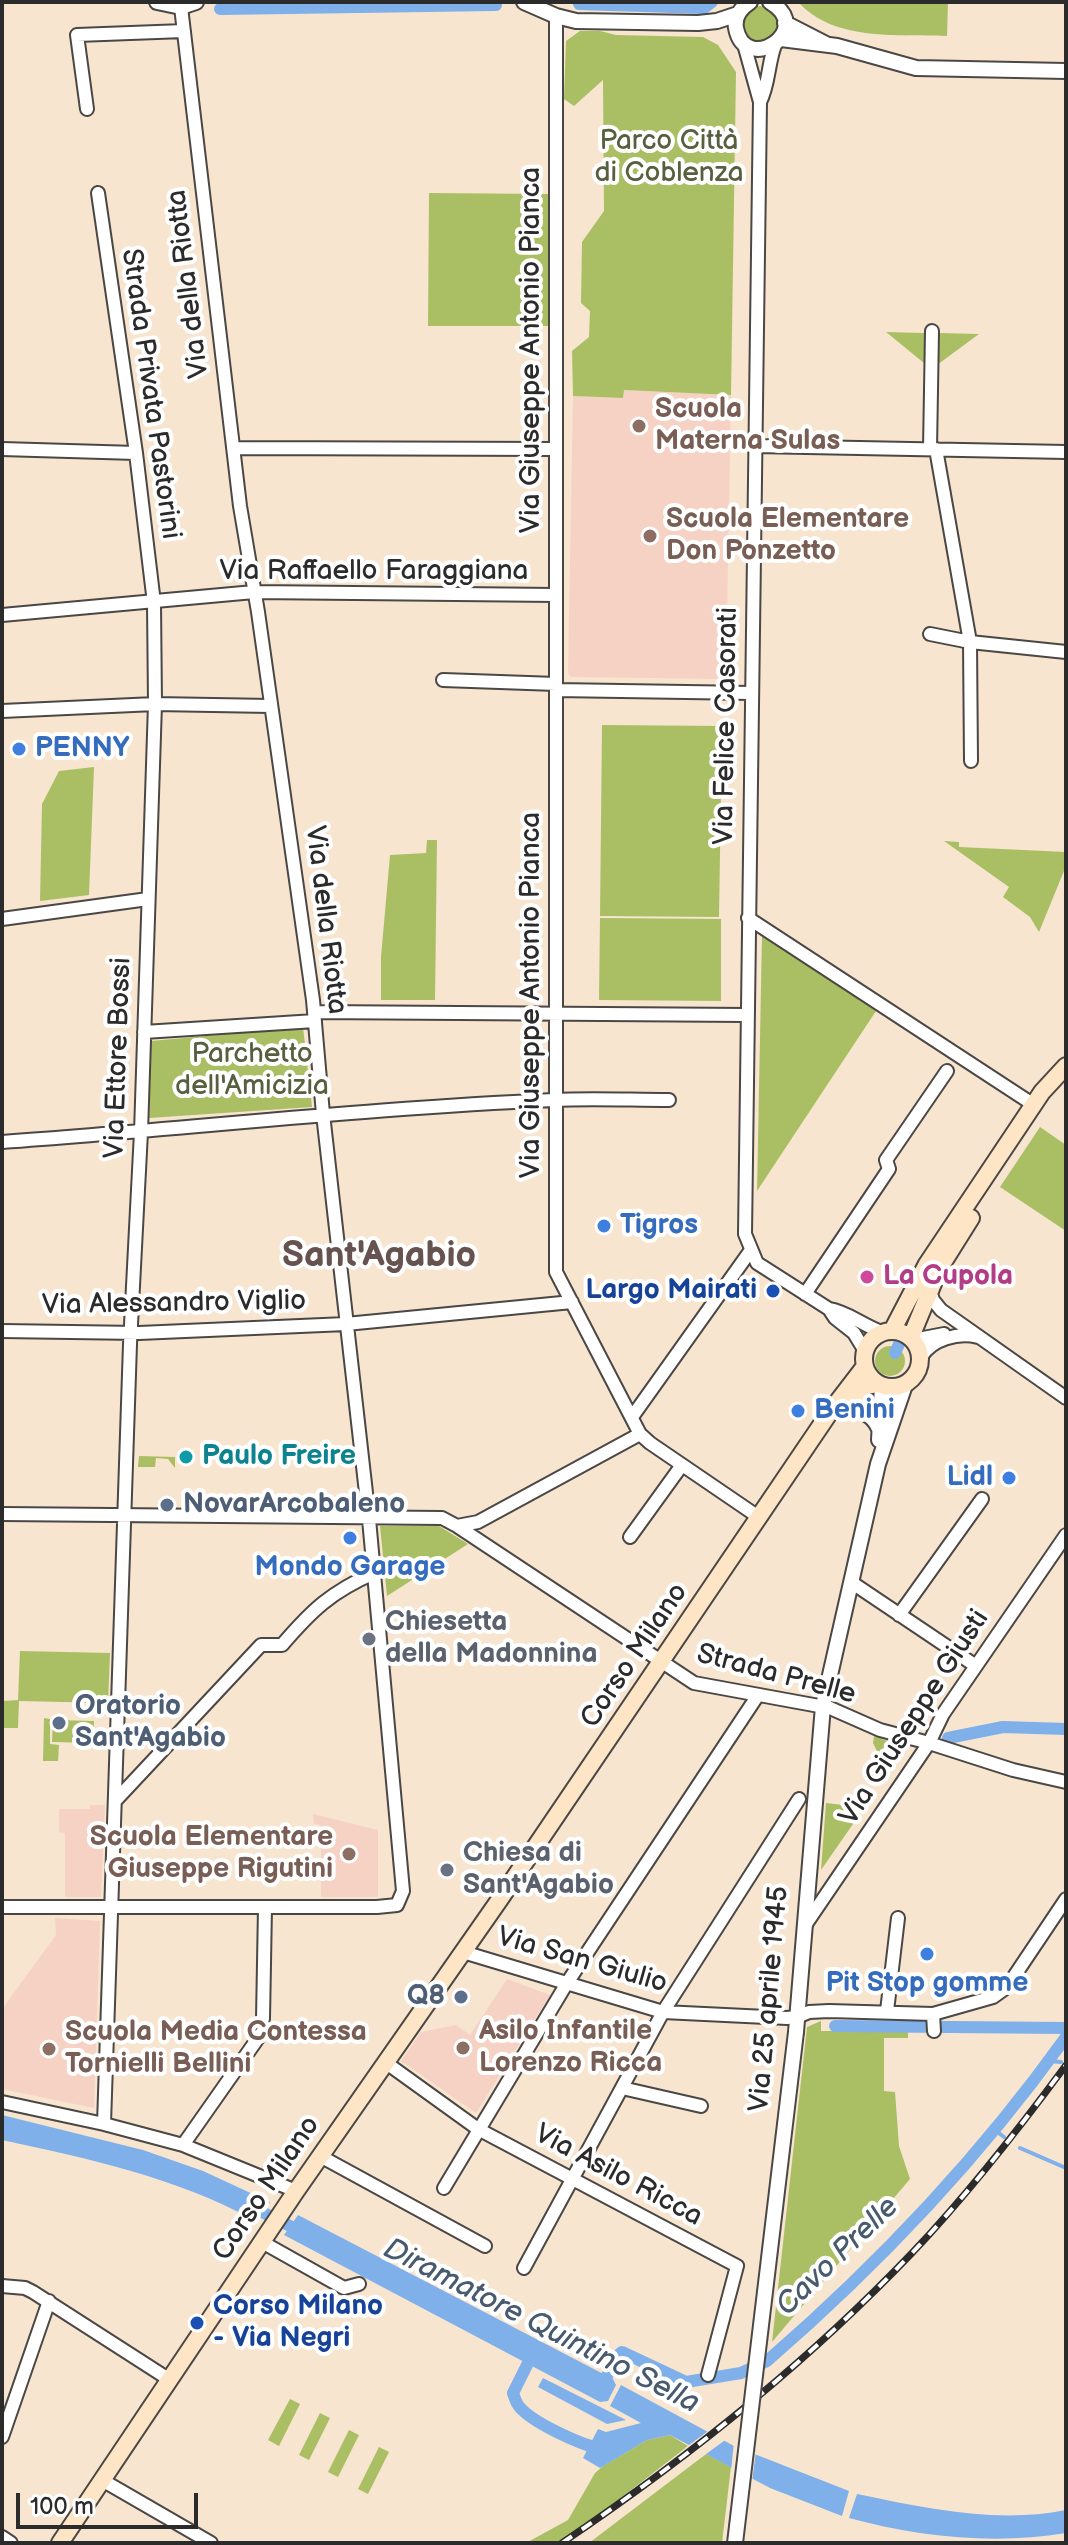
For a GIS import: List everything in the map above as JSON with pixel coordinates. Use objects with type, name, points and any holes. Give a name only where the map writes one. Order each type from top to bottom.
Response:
[{"type":"main road","points":[[1066,1068],[939,1269],[930,1291],[913,1311],[887,1332],[873,1338],[865,1358],[870,1376],[880,1385],[892,1388],[905,1385],[918,1372],[921,1357],[912,1338],[913,1311],[927,1264],[1034,1105],[1066,1068]]},
{"type":"main road","points":[[939,1269],[938,1262],[1036,1108],[1034,1105]]},
{"type":"main road","points":[[887,1332],[912,1338]]},
{"type":"main road","name":"Corso Milano","points":[[60,2543],[291,2198],[760,1518],[865,1358]]},
{"type":"main road","name":"Corso Milano","points":[[818,1431],[867,1386],[880,1385]]},
{"type":"street","points":[[144,2],[181,7],[196,2]]},
{"type":"street","points":[[524,2],[576,21],[698,23],[738,14],[750,2]]},
{"type":"street","points":[[760,102],[768,60],[785,23],[779,8],[770,2]]},
{"type":"street","name":"Via della Riotta","points":[[181,7],[233,448],[314,1016],[369,1519],[403,1891],[397,1905],[265,1907]]},
{"type":"street","points":[[738,14],[736,22],[760,102]]},
{"type":"street","name":"Via Giuseppe Antonio Pianca","points":[[556,16],[556,1272],[642,1435]]},
{"type":"street","points":[[698,23],[759,50],[778,42],[826,44],[916,68],[1066,71]]},
{"type":"street","points":[[785,23],[826,44]]},
{"type":"street","points":[[87,109],[77,35],[184,31]]},
{"type":"street","name":"Via Felice Casorati","points":[[751,1250],[745,1234],[744,1202],[760,102]]},
{"type":"street","name":"Strada Privata Pastorini","points":[[98,193],[136,453],[154,603]]},
{"type":"street","points":[[932,331],[933,449],[970,642],[971,761]]},
{"type":"street","points":[[755,446],[1066,452]]},
{"type":"street","points":[[233,448],[556,449]]},
{"type":"street","points":[[2,449],[136,453]]},
{"type":"street","name":"Via Raffaello Faraggiana","points":[[2,615],[254,592],[556,595]]},
{"type":"street","name":"Via Ettore Bossi","points":[[104,2124],[130,1332],[141,1132],[155,704],[154,603]]},
{"type":"street","points":[[930,634],[970,642],[1066,652]]},
{"type":"street","points":[[443,680],[751,693]]},
{"type":"street","points":[[2,711],[155,704],[271,706]]},
{"type":"street","points":[[2,919],[148,899]]},
{"type":"street","points":[[748,918],[1034,1105]]},
{"type":"street","points":[[144,1032],[314,1016],[747,1015]]},
{"type":"street","points":[[805,1294],[889,1169],[886,1160],[947,1071]]},
{"type":"street","points":[[2,1142],[323,1114],[556,1100],[669,1100]]},
{"type":"street","points":[[632,1417],[751,1250],[757,1263],[829,1309],[854,1333],[865,1358]]},
{"type":"street","points":[[930,1291],[941,1310],[1066,1398]]},
{"type":"street","name":"Via Alessandro Viglio","points":[[2,1331],[130,1332],[346,1324],[572,1302]]},
{"type":"street","points":[[829,1309],[840,1310],[857,1322],[887,1332]]},
{"type":"street","points":[[912,1338],[978,1336]]},
{"type":"street","points":[[921,1357],[936,1339]]},
{"type":"street","points":[[880,1385],[889,1406],[905,1385]]},
{"type":"street","name":"Via 25 aprile 1945","points":[[878,1464],[880,1431],[889,1406]]},
{"type":"street","name":"Via 25 aprile 1945","points":[[735,2543],[796,2025],[823,1706],[889,1406]]},
{"type":"street","points":[[837,1411],[863,1412],[875,1418],[880,1431]]},
{"type":"street","points":[[2,1514],[442,1518],[457,1526],[478,1522],[642,1435],[760,1518]]},
{"type":"street","points":[[630,1537],[682,1465]]},
{"type":"street","points":[[899,1615],[982,1499]]},
{"type":"street","name":"Strada Prelle","points":[[457,1526],[694,1683],[823,1706],[880,1730],[1013,1770],[1066,1782]]},
{"type":"street","name":"Via Giuseppe Giusti","points":[[804,1927],[929,1743],[943,1714],[1066,1535]]},
{"type":"street","points":[[116,1800],[261,1645],[282,1645],[313,1609],[345,1587],[374,1573]]},
{"type":"street","points":[[851,1582],[976,1666]]},
{"type":"street","points":[[444,2188],[567,1983],[758,1695]]},
{"type":"street","points":[[524,2268],[663,2012],[799,1799]]},
{"type":"street","name":"Via San Giulio","points":[[463,1952],[663,2012],[796,2025],[809,2012],[887,2011],[934,2023],[993,1997],[1007,1987],[1066,1899]]},
{"type":"street","points":[[2,1907],[265,1907],[263,2025],[183,2145]]},
{"type":"street","points":[[887,2011],[898,1918]]},
{"type":"street","name":"Via Asilo Ricca","points":[[385,2062],[478,2129],[737,2266],[708,2375]]},
{"type":"street","points":[[622,2088],[701,2106]]},
{"type":"street","points":[[2,2102],[183,2145],[291,2198]]},
{"type":"street","points":[[320,2156],[485,2246]]},
{"type":"street","points":[[264,2239],[344,2288],[359,2284]]},
{"type":"street","points":[[2,2286],[25,2288],[49,2301],[170,2380]]},
{"type":"street","points":[[2,2437],[49,2301]]},
{"type":"street","points":[[102,2480],[211,2543]]},
{"type":"street","points":[[2,2537],[11,2543]]},
{"type":"shaded area","name":"Scuola Elementare Don Ponzetto","points":[[623,390],[731,395],[726,679],[571,677],[568,673],[573,396],[623,398]]},
{"type":"shaded area","points":[[90,1805],[105,1805],[101,1897],[65,1897],[65,1833],[59,1832],[59,1809],[90,1809]]},
{"type":"shaded area","name":"Scuola Elementare Giuseppe Rigutini","points":[[313,1814],[378,1830],[378,1897],[321,1897],[321,1825],[314,1824]]},
{"type":"shaded area","name":"Scuola Media Contessa Tornielli Bellini","points":[[55,1918],[100,1921],[94,2108],[2,2089],[2,2009],[56,1935]]},
{"type":"shaded area","name":"Asilo Infantile Lorenzo Ricca","points":[[507,1979],[550,1995],[476,2113],[401,2061],[421,2032],[456,2025],[470,2035]]},
{"type":"green space","points":[[798,2],[948,2],[947,36],[888,35],[848,30],[813,15]]},
{"type":"green space","points":[[760,6],[773,11],[778,24],[773,37],[760,42],[747,37],[742,24],[747,11]]},
{"type":"green space","name":"Parco Città di Coblenza","points":[[580,31],[703,37],[718,45],[736,72],[731,395],[624,390],[623,398],[573,396],[572,351],[589,337],[590,311],[581,303],[582,242],[604,211],[603,80],[574,106],[564,99],[566,41]]},
{"type":"green space","points":[[429,193],[549,194],[548,326],[428,326]]},
{"type":"green space","points":[[886,332],[924,333],[924,363]]},
{"type":"green space","points":[[938,333],[979,334],[937,365]]},
{"type":"green space","points":[[602,725],[722,726],[719,917],[600,916]]},
{"type":"green space","points":[[94,767],[89,895],[40,901],[42,804],[59,771]]},
{"type":"green space","points":[[427,840],[437,840],[435,1000],[381,1000],[381,957],[390,855],[426,853]]},
{"type":"green space","points":[[944,841],[959,842],[959,847],[1066,852],[1066,866],[1039,932],[1030,917],[1003,897],[1009,887]]},
{"type":"green space","points":[[600,918],[721,919],[721,1001],[599,1000]]},
{"type":"green space","points":[[766,934],[876,1011],[757,1191],[762,936]]},
{"type":"green space","name":"Parchetto dell'Amicizia","points":[[303,1027],[312,1107],[149,1118],[151,1041]]},
{"type":"green space","points":[[1040,1127],[1066,1145],[1066,1231],[1000,1187]]},
{"type":"green space","points":[[890,1346],[896,1347],[904,1355],[904,1367],[896,1375],[890,1376],[884,1375],[876,1367],[875,1361],[876,1355],[884,1347]]},
{"type":"green space","points":[[139,1456],[175,1457],[175,1468],[168,1459],[156,1458],[155,1467],[138,1467]]},
{"type":"green space","points":[[380,1526],[439,1526],[468,1544],[387,1596]]},
{"type":"green space","points":[[20,1651],[110,1653],[108,1703],[19,1701],[18,1728],[2,1728],[2,1701],[18,1700]]},
{"type":"green space","points":[[44,1718],[50,1719],[50,1744],[59,1745],[58,1761],[43,1761]]},
{"type":"green space","points":[[53,1720],[94,1721],[93,1743],[52,1742]]},
{"type":"green space","points":[[874,1736],[906,1748],[888,1774],[873,1743]]},
{"type":"green space","points":[[826,1803],[844,1805],[860,1814],[821,1870]]},
{"type":"green space","points":[[821,2021],[821,2031],[908,2031],[908,2038],[884,2038],[884,2091],[895,2092],[899,2146],[910,2179],[772,2342],[807,2027]]},
{"type":"green space","points":[[290,2399],[300,2404],[279,2446],[268,2440]]},
{"type":"green space","points":[[320,2413],[330,2418],[309,2460],[299,2455]]},
{"type":"green space","points":[[349,2430],[359,2435],[338,2477],[328,2472]]},
{"type":"green space","points":[[670,2435],[688,2446],[591,2521],[557,2543],[526,2543],[568,2520],[595,2473],[603,2466],[647,2440]]},
{"type":"green space","points":[[379,2447],[389,2452],[368,2494],[358,2489]]},
{"type":"green space","points":[[706,2454],[731,2467],[722,2543],[589,2543]]},
{"type":"water","points":[[2,2115],[143,2150],[203,2171],[270,2202],[260,2218],[254,2220],[163,2181],[99,2162],[2,2140]]},
{"type":"water","points":[[298,2215],[613,2379],[616,2385],[608,2401],[600,2402],[284,2235]]},
{"type":"water","points":[[543,2378],[626,2420],[607,2424],[538,2387]]},
{"type":"water","points":[[621,2385],[734,2446],[849,2491],[842,2516],[770,2488],[670,2435],[647,2440],[600,2468],[583,2458],[598,2429],[606,2432],[641,2423],[610,2406]]},
{"type":"water","points":[[857,2494],[987,2515],[1066,2510],[1066,2533],[985,2539],[902,2530],[849,2518]]},
{"type":"pier","points":[[711,2429],[728,2438],[702,2457],[685,2448]]},
{"type":"pier","points":[[734,2441],[756,2451],[752,2482],[731,2472]]},
{"type":"waterway","points":[[579,4],[704,8],[712,2]]},
{"type":"waterway","points":[[220,9],[496,5]]},
{"type":"waterway","points":[[895,1353],[910,1320]]},
{"type":"waterway","points":[[948,1738],[1003,1727],[1066,1729]]},
{"type":"waterway","points":[[835,2026],[1066,2028]]},
{"type":"waterway","name":"Cavo Prelle","points":[[601,2388],[622,2352],[686,2382],[741,2373],[767,2361],[849,2286],[926,2208],[999,2125],[1066,2037]]},
{"type":"waterway","points":[[1048,2061],[1061,2062]]},
{"type":"waterway","points":[[996,2131],[1004,2137]]},
{"type":"waterway","points":[[1020,2148],[1066,2168]]},
{"type":"waterway","name":"Diramatore Quintino Sella","points":[[250,2206],[302,2232]]},
{"type":"waterway","points":[[533,2353],[513,2393],[518,2405],[534,2419],[558,2432],[603,2449]]},
{"type":"railway","points":[[562,2543],[700,2443],[831,2333],[953,2208],[1066,2065]]},
{"type":"place","name":"Scuola Materna Sulas","points":[[639,426]]},
{"type":"place","name":"Scuola Elementare Don Ponzetto","points":[[650,536]]},
{"type":"place","name":"PENNY","points":[[19,749]]},
{"type":"place","name":"Tigros","points":[[604,1226]]},
{"type":"place","name":"La Cupola","points":[[867,1277]]},
{"type":"place","name":"Largo Mairati","points":[[773,1291]]},
{"type":"place","name":"Benini","points":[[798,1411]]},
{"type":"place","name":"Paulo Freire","points":[[186,1457]]},
{"type":"place","name":"Lidl","points":[[1009,1478]]},
{"type":"place","name":"NovarArcobaleno","points":[[167,1505]]},
{"type":"place","name":"Mondo Garage","points":[[350,1538]]},
{"type":"place","name":"Chiesetta della Madonnina","points":[[369,1639]]},
{"type":"place","name":"Oratorio Sant'Agabio","points":[[59,1723]]},
{"type":"place","name":"Scuola Elementare Giuseppe Rigutini","points":[[349,1854]]},
{"type":"place","name":"Chiesa di Sant'Agabio","points":[[447,1870]]},
{"type":"place","name":"Pit Stop gomme","points":[[927,1954]]},
{"type":"place","name":"Q8","points":[[461,1997]]},
{"type":"place","name":"Asilo Infantile Lorenzo Ricca","points":[[463,2048]]},
{"type":"place","name":"Scuola Media Contessa Tornielli Bellini","points":[[49,2049]]},
{"type":"place","name":"Corso Milano - Via Negri","points":[[197,2323]]},
{"type":"district","name":"Sant'Agabio","points":[[379,1257]]}]
